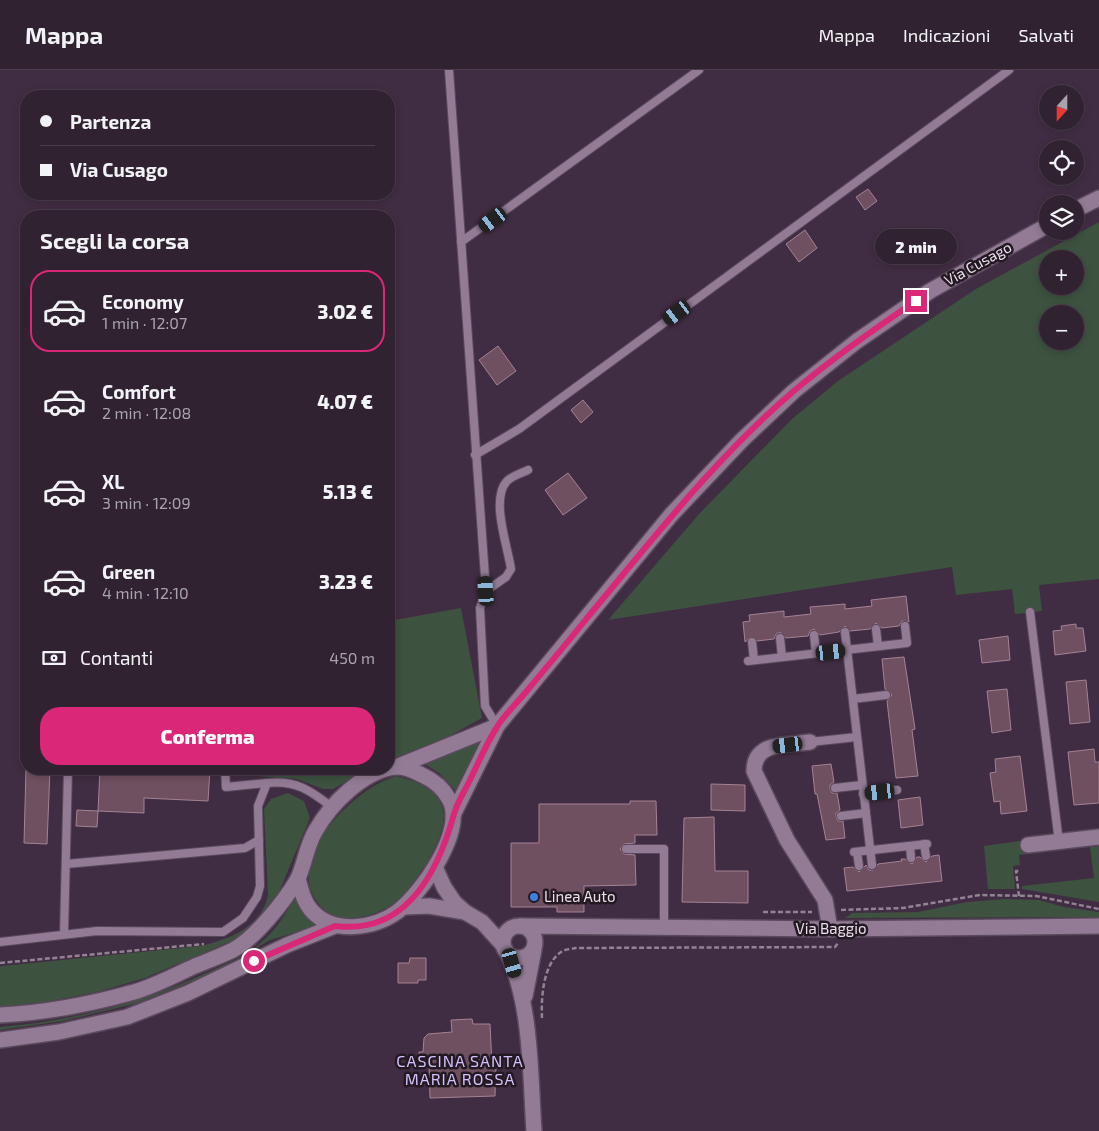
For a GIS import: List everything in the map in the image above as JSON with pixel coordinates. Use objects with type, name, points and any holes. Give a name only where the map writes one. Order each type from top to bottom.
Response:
[{"type":"main road","points":[[1084,206],[1099,198]]},
{"type":"main road","name":"Via Cusago","points":[[497,726],[671,515],[742,440],[794,391],[857,341],[930,290],[1039,230]]},
{"type":"main road","points":[[396,767],[497,726]]},
{"type":"main road","points":[[0,1040],[59,1032],[127,1017],[188,993],[287,945],[335,926],[367,925],[395,913],[403,907],[426,881],[435,867],[450,831],[454,813],[497,726]]},
{"type":"main road","points":[[810,742],[764,749],[758,754],[754,762],[754,771],[787,840],[825,900],[830,929]]},
{"type":"main road","points":[[396,767],[412,770],[436,783],[450,801],[454,813]]},
{"type":"main road","points":[[0,1015],[31,1013],[136,992],[234,949],[272,915],[298,878],[310,842],[333,808],[359,784],[375,775]]},
{"type":"main road","points":[[1028,845],[1099,837]]},
{"type":"main road","name":"Via Baggio","points":[[435,867],[444,887],[464,912]]},
{"type":"main road","points":[[298,878],[302,894],[312,912],[335,926]]},
{"type":"main road","name":"Via Baggio","points":[[403,907],[429,906],[464,912],[482,922],[504,947]]},
{"type":"main road","name":"Via Baggio","points":[[482,922],[564,928],[830,929],[1099,926]]},
{"type":"main road","points":[[524,1018],[527,976],[534,947],[532,932],[518,926],[504,935],[504,947],[512,963],[524,1018],[534,1131]]},
{"type":"main road","points":[[504,947],[511,956],[519,958],[528,956],[534,947],[564,928]]},
{"type":"lane","points":[[449,70],[486,591],[480,608],[485,706],[497,726]]},
{"type":"lane","points":[[461,242],[700,70]]},
{"type":"lane","points":[[475,455],[519,429],[1009,70]]},
{"type":"lane","points":[[486,591],[506,578],[511,569],[503,528],[500,494],[508,481],[528,470]]},
{"type":"lane","points":[[1030,612],[1059,842]]},
{"type":"lane","points":[[752,642],[751,660],[782,657],[907,643],[905,626]]},
{"type":"lane","points":[[876,629],[878,646]]},
{"type":"lane","points":[[845,632],[872,865]]},
{"type":"lane","points":[[814,635],[816,653]]},
{"type":"lane","points":[[780,638],[782,657]]},
{"type":"lane","points":[[853,699],[886,695]]},
{"type":"lane","points":[[810,742],[857,737]]},
{"type":"lane","points":[[64,934],[68,775]]},
{"type":"lane","points":[[225,775],[226,786],[284,782],[310,790],[333,808]]},
{"type":"lane","points":[[0,942],[97,931],[222,932],[243,918],[257,898],[261,874],[258,806],[267,783]]},
{"type":"lane","points":[[835,788],[862,784]]},
{"type":"lane","points":[[864,794],[897,790]]},
{"type":"lane","points":[[841,816],[866,813]]},
{"type":"lane","points":[[66,864],[245,848],[259,840]]},
{"type":"lane","points":[[859,866],[856,852],[925,844],[926,856]]},
{"type":"lane","points":[[910,846],[911,858]]},
{"type":"lane","points":[[626,849],[664,849],[664,928]]},
{"type":"path","points":[[1019,896],[1016,871],[1020,871]]},
{"type":"path","points":[[838,904],[841,910]]},
{"type":"path","points":[[0,963],[191,946],[219,939],[222,932]]},
{"type":"green space","points":[[1099,222],[1099,579],[1039,585],[1042,611],[1015,614],[1012,589],[956,595],[952,567],[608,620],[699,514],[792,419],[838,381],[976,289],[1039,255],[1039,295],[1084,295],[1084,250],[1048,250],[1066,240],[1084,240],[1084,230]]},
{"type":"green space","points":[[461,608],[482,718],[441,741],[395,758],[395,620]]},
{"type":"green space","points":[[482,736],[481,744],[457,792],[439,773],[426,765],[426,762]]},
{"type":"green space","points":[[357,775],[333,789],[323,789],[297,779],[257,776]]},
{"type":"green space","points":[[396,776],[423,786],[439,800],[444,817],[436,846],[419,876],[409,889],[390,906],[363,917],[341,918],[335,916],[322,908],[313,895],[309,878],[311,859],[319,841],[347,807],[380,782]]},
{"type":"green space","points":[[288,793],[304,801],[310,818],[275,902],[252,928],[236,939],[145,978],[97,992],[41,1003],[0,1007],[0,967],[2,966],[200,946],[222,940],[251,924],[264,906],[268,895],[264,809],[271,799]]},
{"type":"green space","points":[[1027,840],[1028,854],[1019,855],[1020,865],[1013,866],[1015,889],[988,889],[984,846]]},
{"type":"green space","points":[[1099,846],[1099,902],[1022,889],[1022,886],[1094,878],[1090,847]]},
{"type":"green space","points":[[294,898],[297,899],[301,910],[315,925],[314,927],[270,940],[210,974],[138,1003],[63,1021],[0,1030],[0,1027],[53,1020],[106,1009],[157,993],[206,973],[237,958],[259,944],[278,925]]},
{"type":"green space","points":[[1005,899],[1039,900],[1064,907],[1099,912],[1099,917],[845,918],[852,913],[918,912],[967,902]]},
{"type":"building","points":[[868,189],[877,201],[865,210],[856,197]]},
{"type":"building","points":[[805,230],[817,248],[799,262],[786,244]]},
{"type":"building","points":[[498,346],[516,371],[497,385],[479,360]]},
{"type":"building","points":[[583,400],[593,412],[581,423],[571,410]]},
{"type":"building","points":[[568,473],[587,498],[563,515],[545,490]]},
{"type":"building","points":[[906,596],[909,622],[902,621],[899,626],[882,628],[876,623],[870,629],[850,631],[845,626],[839,632],[820,635],[814,629],[810,631],[808,636],[786,638],[780,632],[776,634],[774,639],[757,641],[751,637],[745,642],[743,622],[750,621],[749,615],[784,611],[784,617],[811,614],[810,607],[845,604],[845,609],[872,606],[871,600]]},
{"type":"building","points":[[1076,624],[1076,628],[1083,628],[1086,651],[1055,655],[1053,631],[1062,630],[1061,626]]},
{"type":"building","points":[[1008,636],[1010,660],[982,663],[979,640]]},
{"type":"building","points":[[904,657],[915,729],[912,730],[918,776],[896,778],[887,701],[892,695],[885,689],[882,659]]},
{"type":"building","points":[[1086,680],[1090,722],[1070,724],[1066,682]]},
{"type":"building","points":[[1007,689],[1011,730],[992,733],[987,691]]},
{"type":"building","points":[[1094,749],[1095,762],[1099,762],[1099,803],[1074,805],[1068,752]]},
{"type":"building","points":[[1020,756],[1027,811],[1001,814],[1000,801],[994,802],[990,773],[996,772],[995,759]]},
{"type":"building","points":[[831,764],[834,782],[830,785],[830,789],[832,793],[837,793],[840,810],[836,813],[836,817],[838,821],[843,821],[845,838],[826,840],[817,794],[815,794],[812,766]]},
{"type":"building","points":[[26,775],[50,775],[47,844],[24,843]]},
{"type":"building","points":[[100,775],[210,775],[208,801],[144,798],[144,813],[98,811]]},
{"type":"building","points":[[711,784],[745,785],[745,811],[711,810]]},
{"type":"building","points":[[920,797],[923,825],[901,828],[898,800]]},
{"type":"building","points":[[630,801],[656,801],[657,835],[635,835],[635,843],[624,844],[620,849],[624,854],[635,855],[636,885],[584,886],[584,912],[557,912],[557,907],[511,907],[511,843],[539,843],[539,804],[630,804]]},
{"type":"building","points":[[77,810],[98,811],[97,827],[76,826]]},
{"type":"building","points":[[714,817],[715,871],[748,871],[748,903],[682,902],[684,818]]},
{"type":"building","points":[[939,855],[942,881],[847,891],[844,868],[853,867],[859,872],[866,865],[869,870],[873,870],[878,864],[905,859],[912,864],[917,857],[926,862],[932,856]]},
{"type":"building","points":[[410,958],[426,958],[426,980],[418,980],[418,983],[398,983],[398,963],[409,963]]},
{"type":"building","points":[[472,1019],[473,1024],[490,1024],[492,1065],[496,1065],[495,1096],[430,1098],[429,1065],[419,1065],[419,1052],[423,1052],[424,1038],[428,1034],[452,1032],[451,1020]]},
{"type":"place","name":"Linea Auto","points":[[534,897]]},
{"type":"district","name":"CASCINA SANTA MARIA ROSSA","points":[[460,1070]]},
{"type":"route","points":[[254,961],[287,945],[335,926],[367,925],[385,918],[403,907],[426,881],[435,867],[450,831],[454,813],[497,726],[671,515],[742,440],[794,391],[857,341],[916,301]]}]
